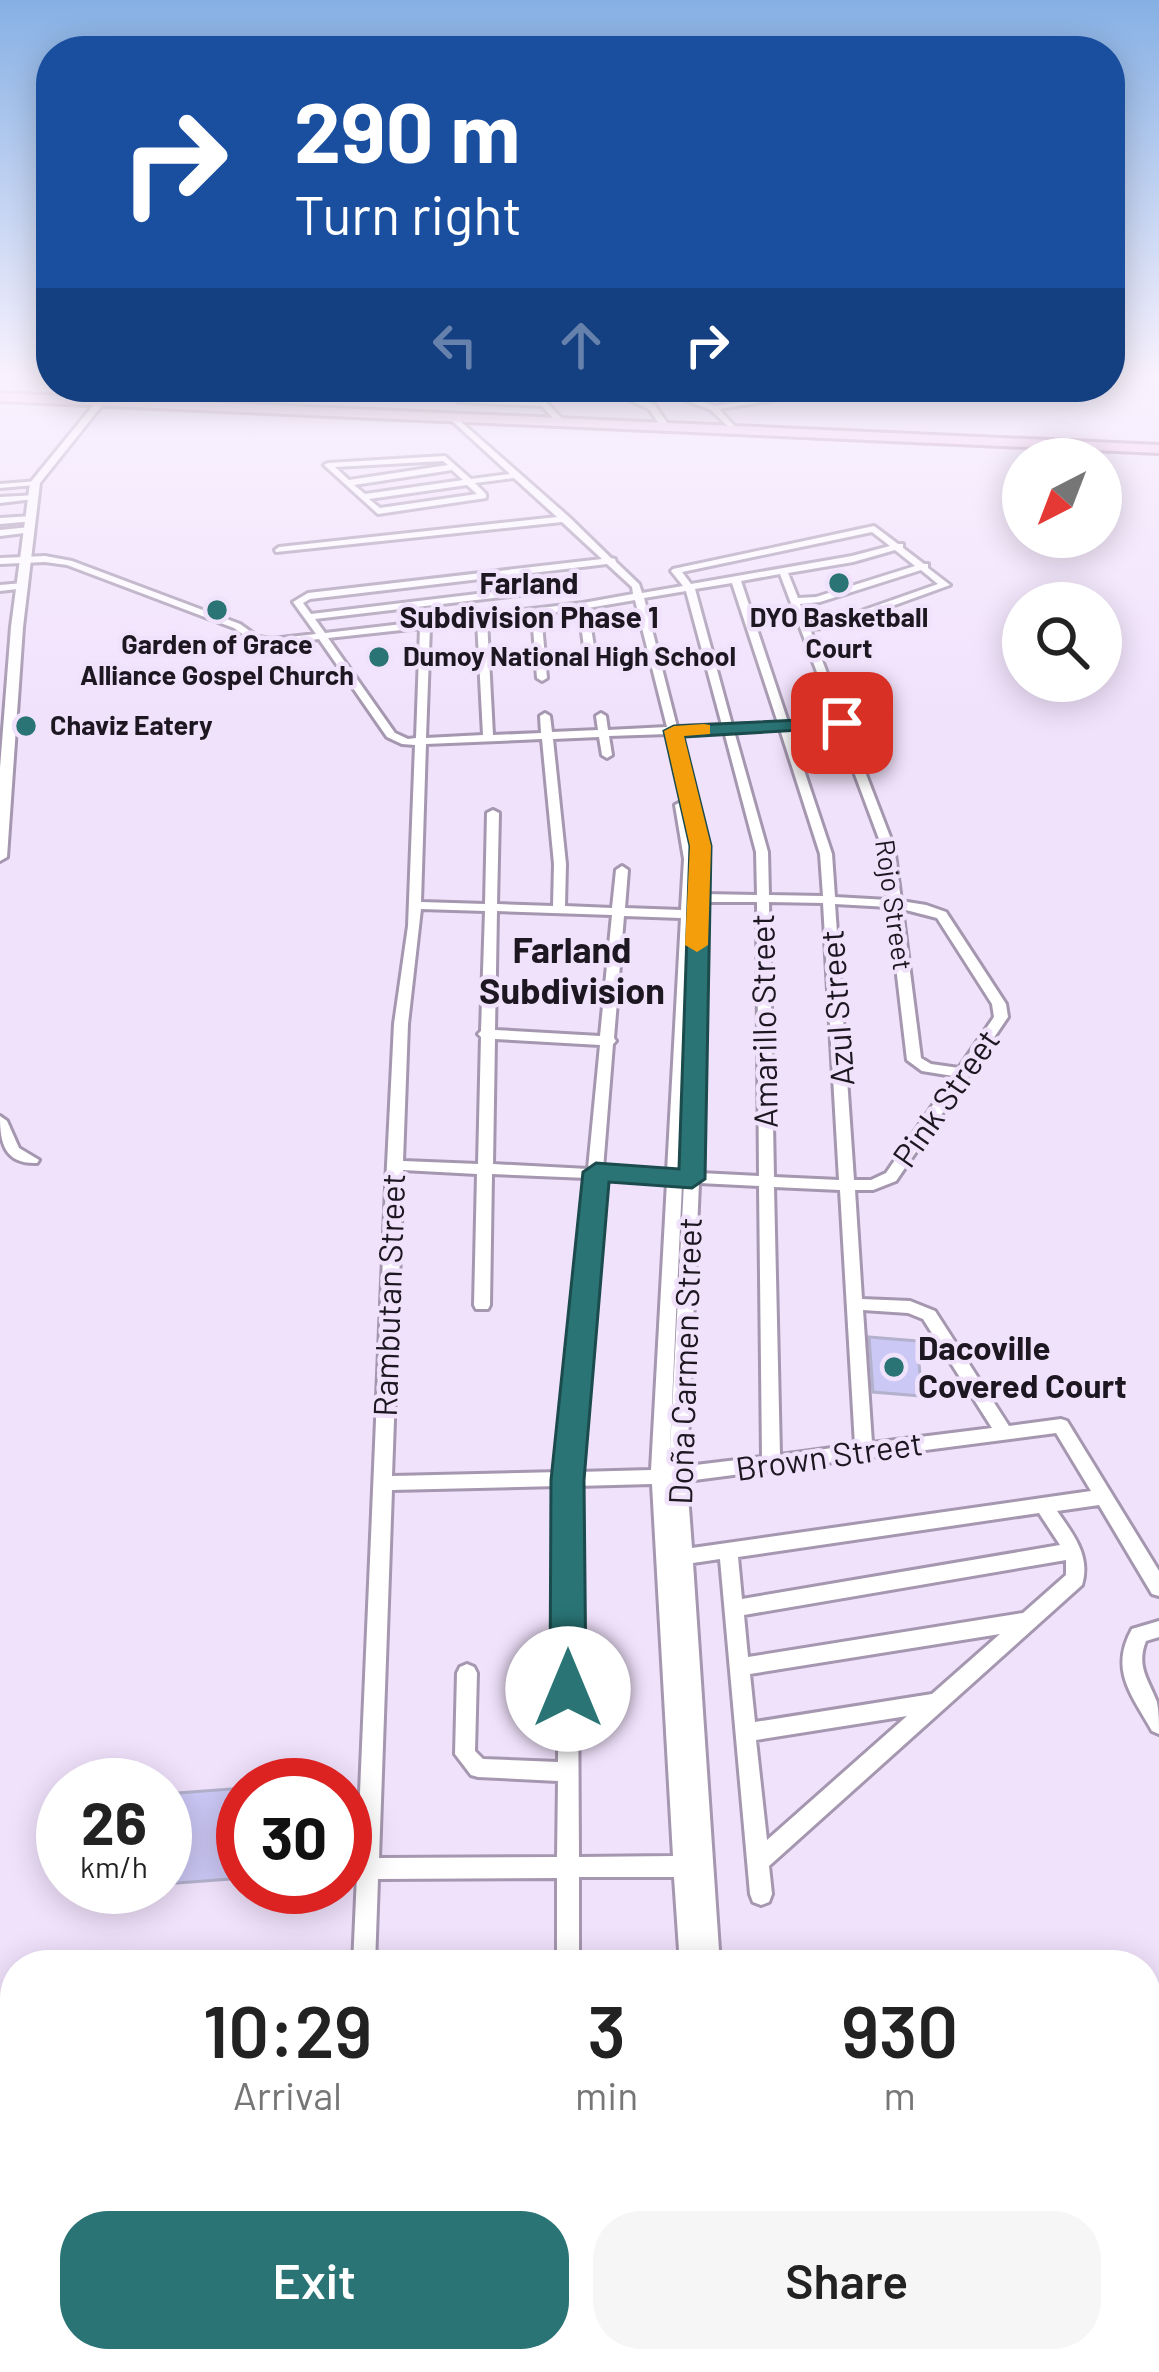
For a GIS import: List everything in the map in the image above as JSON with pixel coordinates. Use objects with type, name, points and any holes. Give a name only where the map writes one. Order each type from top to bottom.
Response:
[{"type":"street","points":[[14,488],[34,490]]},
{"type":"street","points":[[353,488],[378,511],[483,496],[475,488]]},
{"type":"street","points":[[363,497],[425,488]]},
{"type":"street","name":"Doña Carmen Street","points":[[526,488],[607,561],[637,598],[693,836],[669,1476],[699,1950]]},
{"type":"street","points":[[0,500],[34,490]]},
{"type":"street","points":[[0,857],[5,749],[34,490]]},
{"type":"street","points":[[279,550],[562,520]]},
{"type":"street","points":[[0,521],[31,524]]},
{"type":"street","points":[[0,533],[31,524]]},
{"type":"street","points":[[690,589],[676,573],[681,568],[874,530],[925,566],[944,586],[831,625],[804,626]]},
{"type":"street","points":[[0,561],[69,563],[237,626],[262,642],[584,606],[900,546]]},
{"type":"street","points":[[607,561],[308,596],[298,601],[391,735],[422,743],[842,723]]},
{"type":"street","points":[[794,602],[817,600],[925,566]]},
{"type":"street","points":[[307,617],[569,586],[554,569]]},
{"type":"street","name":"Rojo Street","points":[[783,571],[883,830],[914,1060],[927,1068],[964,1073]]},
{"type":"street","name":"Azul Street","points":[[736,580],[823,837],[864,1450]]},
{"type":"street","points":[[0,588],[23,586]]},
{"type":"street","name":"Amarillo Street","points":[[690,589],[761,839],[771,1463]]},
{"type":"street","points":[[584,606],[589,646]]},
{"type":"street","points":[[536,613],[542,678]]},
{"type":"street","points":[[482,619],[488,738]]},
{"type":"street","name":"Rambutan Street","points":[[370,1758],[403,990],[416,905],[425,626]]},
{"type":"street","points":[[0,629],[17,627]]},
{"type":"street","points":[[545,716],[560,864],[559,908]]},
{"type":"street","points":[[601,716],[607,755]]},
{"type":"street","points":[[482,1305],[493,813]]},
{"type":"street","points":[[568,1950],[568,1480],[622,870]]},
{"type":"street","points":[[416,905],[620,912],[763,901],[896,904]]},
{"type":"street","name":"Pink Street","points":[[394,1165],[848,1185],[873,1185],[891,1177],[1002,1011],[935,909],[896,904]]},
{"type":"street","points":[[485,1034],[609,1041]]},
{"type":"street","points":[[0,1121],[13,1150],[32,1160]]},
{"type":"street","points":[[856,1304],[910,1306],[929,1315],[1004,1433]]},
{"type":"street","name":"Brown Street","points":[[381,1483],[669,1476],[1060,1426],[1102,1497]]},
{"type":"street","name":"Doña Carmen Street","points":[[669,1476],[681,1557],[693,1866]]},
{"type":"street","points":[[681,1557],[1102,1497],[1159,1588]]},
{"type":"street","points":[[758,1862],[1075,1579],[1073,1551],[1045,1507]]},
{"type":"street","points":[[728,1550],[761,1894]]},
{"type":"street","points":[[734,1609],[1073,1551]]},
{"type":"street","points":[[740,1667],[1027,1622]]},
{"type":"street","points":[[1159,1629],[1139,1634],[1130,1648],[1130,1661],[1159,1725]]},
{"type":"street","points":[[467,1673],[465,1754],[469,1763],[478,1768],[568,1772]]},
{"type":"street","points":[[746,1733],[935,1703]]},
{"type":"street","points":[[372,1869],[693,1866]]},
{"type":"street","name":"Rambutan Street","points":[[364,1950],[365,1914]]},
{"type":"building","name":"Dacoville Covered Court","points":[[869,1337],[917,1341],[922,1396],[873,1392]]},
{"type":"building","points":[[216,1790],[216,1880],[192,1882],[192,1792]]},
{"type":"slow traffic","points":[[697,945],[700,846],[674,731],[704,729]]},
{"type":"place","name":"DYO Basketball Court","points":[[839,583]]},
{"type":"place","name":"Garden of Grace Alliance Gospel Church","points":[[217,610]]},
{"type":"place","name":"Dumoy National High School","points":[[379,657]]},
{"type":"place","name":"Chaviz Eatery","points":[[26,726]]},
{"type":"place","name":"Dacoville Covered Court","points":[[894,1367]]},
{"type":"district","name":"Farland Subdivision Phase 1","points":[[529,601]]},
{"type":"district","name":"Farland Subdivision","points":[[572,970]]},
{"type":"route","points":[[568,1689],[568,1480],[596,1172],[692,1179],[700,846],[674,731],[842,723]]}]
